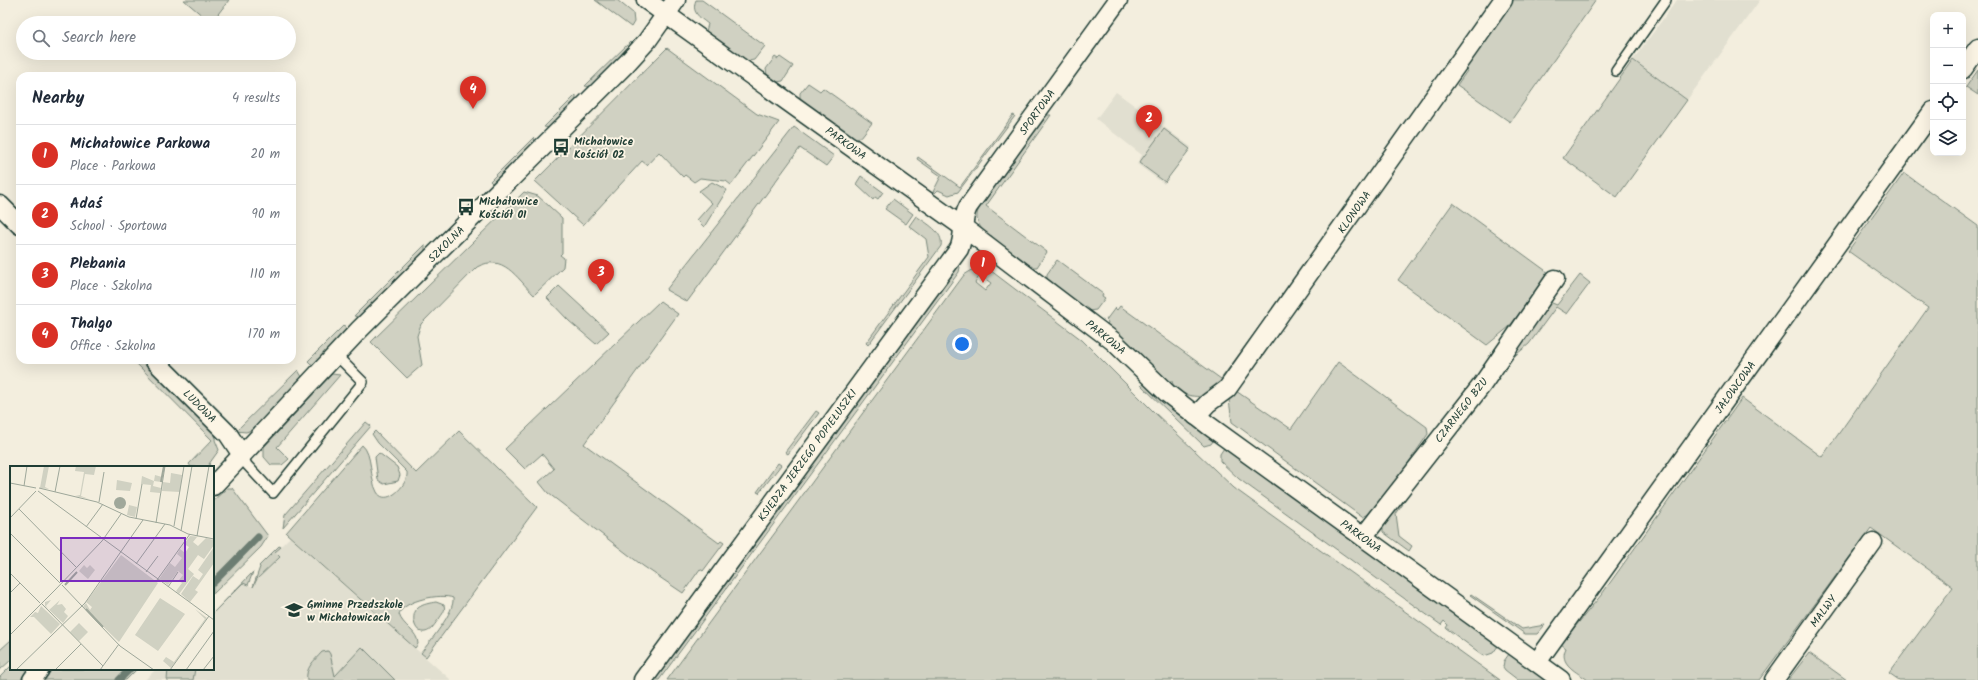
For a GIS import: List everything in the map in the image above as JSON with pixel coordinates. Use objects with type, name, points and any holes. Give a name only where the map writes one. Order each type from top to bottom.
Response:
[{"type":"street","name":"PARKOWA","points":[[646,0],[671,7],[1113,341],[1155,382],[1196,416],[1561,680]]},
{"type":"street","name":"SPORTOWA","points":[[963,227],[968,207],[1118,0]]},
{"type":"street","name":"KLONOWA","points":[[1196,416],[1208,403],[1227,389],[1503,0]]},
{"type":"street","name":"SZKOLNA","points":[[214,485],[336,355],[626,64],[647,41],[671,7]]},
{"type":"street","points":[[1966,65],[1978,48]]},
{"type":"street","name":"JAŁOWCOWA","points":[[1537,662],[1930,115]]},
{"type":"street","points":[[0,205],[16,221]]},
{"type":"street","name":"KSIĘDZA JERZEGO POPIEŁUSZKI","points":[[643,680],[955,254],[961,243],[963,227]]},
{"type":"street","name":"CZARNEGO BZU","points":[[1363,536],[1482,385],[1555,279]]},
{"type":"street","name":"LUDOWA","points":[[158,364],[228,434],[242,455]]},
{"type":"street","name":"MALWY","points":[[1774,680],[1873,542]]},
{"type":"street","points":[[32,680],[39,670]]},
{"type":"lane","points":[[1616,71],[1666,0]]},
{"type":"lane","points":[[242,455],[247,465],[273,493],[363,382],[336,355]]},
{"type":"shaded area","points":[[184,0],[229,0],[216,16],[203,16]]},
{"type":"shaded area","points":[[595,0],[617,0],[633,13],[634,22],[631,27]]},
{"type":"shaded area","points":[[696,0],[702,0],[765,46],[754,60],[748,61],[706,31],[708,24],[697,14],[694,8]]},
{"type":"shaded area","points":[[1513,0],[1596,0],[1510,122],[1457,85],[1467,71],[1466,67]]},
{"type":"shaded area","points":[[1677,0],[1760,0],[1687,100],[1633,60]]},
{"type":"shaded area","points":[[630,42],[632,44],[591,87],[585,86]]},
{"type":"shaded area","points":[[667,48],[757,114],[779,122],[731,185],[726,181],[700,178],[694,182],[685,175],[683,177],[659,152],[647,165],[642,161],[583,225],[535,181]]},
{"type":"shaded area","points":[[775,57],[778,59],[780,57],[793,66],[783,81],[777,82],[767,75],[766,69]]},
{"type":"shaded area","points":[[1633,60],[1687,100],[1617,197],[1563,158]]},
{"type":"shaded area","points":[[1978,70],[1978,95],[1966,87]]},
{"type":"shaded area","points":[[808,83],[820,91],[823,88],[872,123],[861,137],[854,138],[820,113],[821,111],[818,112],[800,99],[800,93]]},
{"type":"shaded area","points":[[1116,92],[1191,147],[1164,184],[1137,164],[1142,155],[1096,119]]},
{"type":"shaded area","points":[[576,95],[576,101],[550,128],[544,127]]},
{"type":"shaded area","points":[[1013,115],[1015,116],[958,192],[949,195],[938,190],[935,193],[933,192],[941,176],[917,159],[918,157],[960,187]]},
{"type":"shaded area","points":[[1047,115],[1051,115],[986,206],[1047,252],[1037,267],[1030,267],[991,238],[992,236],[985,233],[978,222],[977,215],[980,206]]},
{"type":"shaded area","points":[[794,127],[834,156],[826,166],[800,148],[687,302],[666,290]]},
{"type":"shaded area","points":[[1164,129],[1190,149],[1165,182],[1139,163]]},
{"type":"shaded area","points":[[534,137],[535,143],[493,184],[490,181]]},
{"type":"shaded area","points":[[1904,173],[1978,226],[1978,680],[1899,680],[1889,673],[1953,587],[1871,528],[1759,680],[1588,680],[1574,671],[1567,663],[1564,654],[1566,648],[1561,644],[1602,594],[1742,398],[1822,457],[1928,308],[1848,251]]},
{"type":"shaded area","points":[[861,176],[883,192],[878,199],[875,197],[873,200],[856,184]]},
{"type":"shaded area","points":[[712,182],[727,190],[704,227],[697,220],[712,203],[699,191]]},
{"type":"shaded area","points":[[524,192],[538,196],[562,218],[562,253],[560,255],[564,258],[563,267],[534,295],[515,275],[502,265],[486,263],[477,267],[421,324],[417,336],[422,365],[407,378],[371,342]]},
{"type":"shaded area","points":[[893,199],[913,214],[906,224],[885,209]]},
{"type":"shaded area","points":[[1453,203],[1549,273],[1509,327],[1487,345],[1398,280]]},
{"type":"shaded area","points":[[916,216],[937,232],[940,236],[941,246],[868,345],[866,343],[929,257],[926,239],[909,226]]},
{"type":"shaded area","points":[[1321,242],[1224,382],[1206,395],[1194,396],[1180,392],[1173,385],[1172,381],[1167,381],[1107,325],[1108,322],[1106,320],[1115,308],[1117,310],[1120,306],[1221,379]]},
{"type":"shaded area","points":[[425,245],[425,251],[360,317],[354,316]]},
{"type":"shaded area","points":[[1057,260],[1103,294],[1102,296],[1105,298],[1096,310],[1089,311],[1047,280],[1047,274]]},
{"type":"shaded area","points":[[982,264],[1082,340],[1154,412],[1234,488],[1500,680],[667,680],[964,275]],"holes":[[[980,275],[991,283],[985,291],[975,283]]]},
{"type":"shaded area","points":[[958,265],[960,267],[959,272],[659,680],[653,680]]},
{"type":"shaded area","points":[[1580,275],[1590,283],[1567,314],[1556,307],[1529,344],[1505,364],[1547,301],[1557,305]]},
{"type":"shaded area","points":[[559,286],[609,332],[596,344],[569,321],[547,298]]},
{"type":"shaded area","points":[[660,301],[678,314],[584,444],[719,543],[721,541],[724,543],[703,571],[700,569],[683,593],[643,566],[548,493],[539,482],[554,469],[542,454],[525,469],[505,449]]},
{"type":"shaded area","points":[[344,325],[346,330],[315,365],[311,364],[308,361]]},
{"type":"shaded area","points":[[1338,362],[1427,427],[1428,434],[1389,491],[1367,515],[1362,517],[1232,422],[1229,400],[1236,391],[1291,429]]},
{"type":"shaded area","points":[[137,364],[147,364],[216,432],[215,440],[219,450],[209,464],[210,466],[190,466],[189,464],[212,440]]},
{"type":"shaded area","points":[[298,370],[302,377],[254,429],[246,432],[236,431]]},
{"type":"shaded area","points":[[332,374],[340,375],[277,447],[289,459],[282,465],[271,465],[264,457],[264,447]]},
{"type":"shaded area","points":[[1143,383],[1176,412],[1213,441],[1211,444],[1204,446],[1141,385]]},
{"type":"shaded area","points":[[816,411],[819,413],[788,454],[785,452]]},
{"type":"shaded area","points":[[366,422],[371,426],[283,528],[285,515]]},
{"type":"shaded area","points":[[375,431],[416,473],[459,431],[537,507],[426,657],[421,653],[446,618],[453,604],[453,598],[440,596],[432,597],[415,601],[402,609],[399,614],[403,622],[413,632],[417,639],[418,644],[415,648],[286,533],[362,445],[368,454],[377,492],[381,496],[386,497],[391,496],[401,488],[407,477],[407,472],[378,443],[372,434]]},
{"type":"shaded area","points":[[1224,448],[1498,646],[1493,653],[1484,656],[1446,628],[1448,625],[1444,621],[1441,625],[1239,479],[1220,461],[1220,454]]},
{"type":"shaded area","points":[[379,453],[397,467],[400,475],[398,481],[384,484],[378,480],[375,457]]},
{"type":"shaded area","points":[[778,463],[781,465],[759,493],[757,492]]},
{"type":"shaded area","points":[[227,488],[232,488],[268,536],[261,547],[214,593],[214,500]]},
{"type":"shaded area","points":[[1399,501],[1403,504],[1396,514],[1399,536],[1412,546],[1409,551],[1383,532],[1383,525]]},
{"type":"shaded area","name":"Gminne Przedszkole w Michałowicach","points":[[290,537],[451,680],[145,680],[155,670],[214,670],[214,612],[244,583],[253,587],[257,579],[280,557],[275,552]]},
{"type":"shaded area","points":[[279,546],[281,547],[275,552],[280,557],[257,579],[253,587],[260,567],[259,566]]},
{"type":"shaded area","points":[[253,572],[248,585],[243,583],[214,612]]},
{"type":"shaded area","points":[[1471,594],[1522,629],[1545,625],[1537,634],[1525,634],[1470,595]]},
{"type":"shaded area","points":[[436,602],[444,605],[443,612],[431,629],[421,632],[414,623],[414,615],[416,611],[422,606]]},
{"type":"shaded area","points":[[10,641],[10,661],[0,670],[0,650]]},
{"type":"shaded area","points":[[362,647],[395,680],[307,680],[307,672],[309,668],[322,652],[328,651],[330,654],[335,676]]},
{"type":"shaded area","points":[[1809,653],[1847,680],[1788,680]]},
{"type":"shaded area","points":[[1509,654],[1546,680],[1518,680],[1503,667],[1504,661]]},
{"type":"shaded area","points":[[10,667],[10,670],[27,670],[21,680],[0,680],[0,677]]},
{"type":"shaded area","points":[[51,670],[136,670],[126,680],[45,680]]},
{"type":"shaded area","points":[[168,670],[195,670],[193,680],[167,680]]},
{"type":"waterway","points":[[214,582],[258,537]]},
{"type":"waterway","points":[[119,680],[129,670]]},
{"type":"place","name":"Thalgo","points":[[473,109]]},
{"type":"place","name":"Adaś","points":[[1149,138]]},
{"type":"place","name":"Michałowice Kościół 02","points":[[561,147]]},
{"type":"place","name":"Michałowice Kościół 01","points":[[466,207]]},
{"type":"place","name":"Michałowice Parkowa","points":[[983,283]]},
{"type":"place","name":"Plebania","points":[[601,292]]},
{"type":"place","name":"Gminne Przedszkole w Michałowicach","points":[[294,610]]}]
